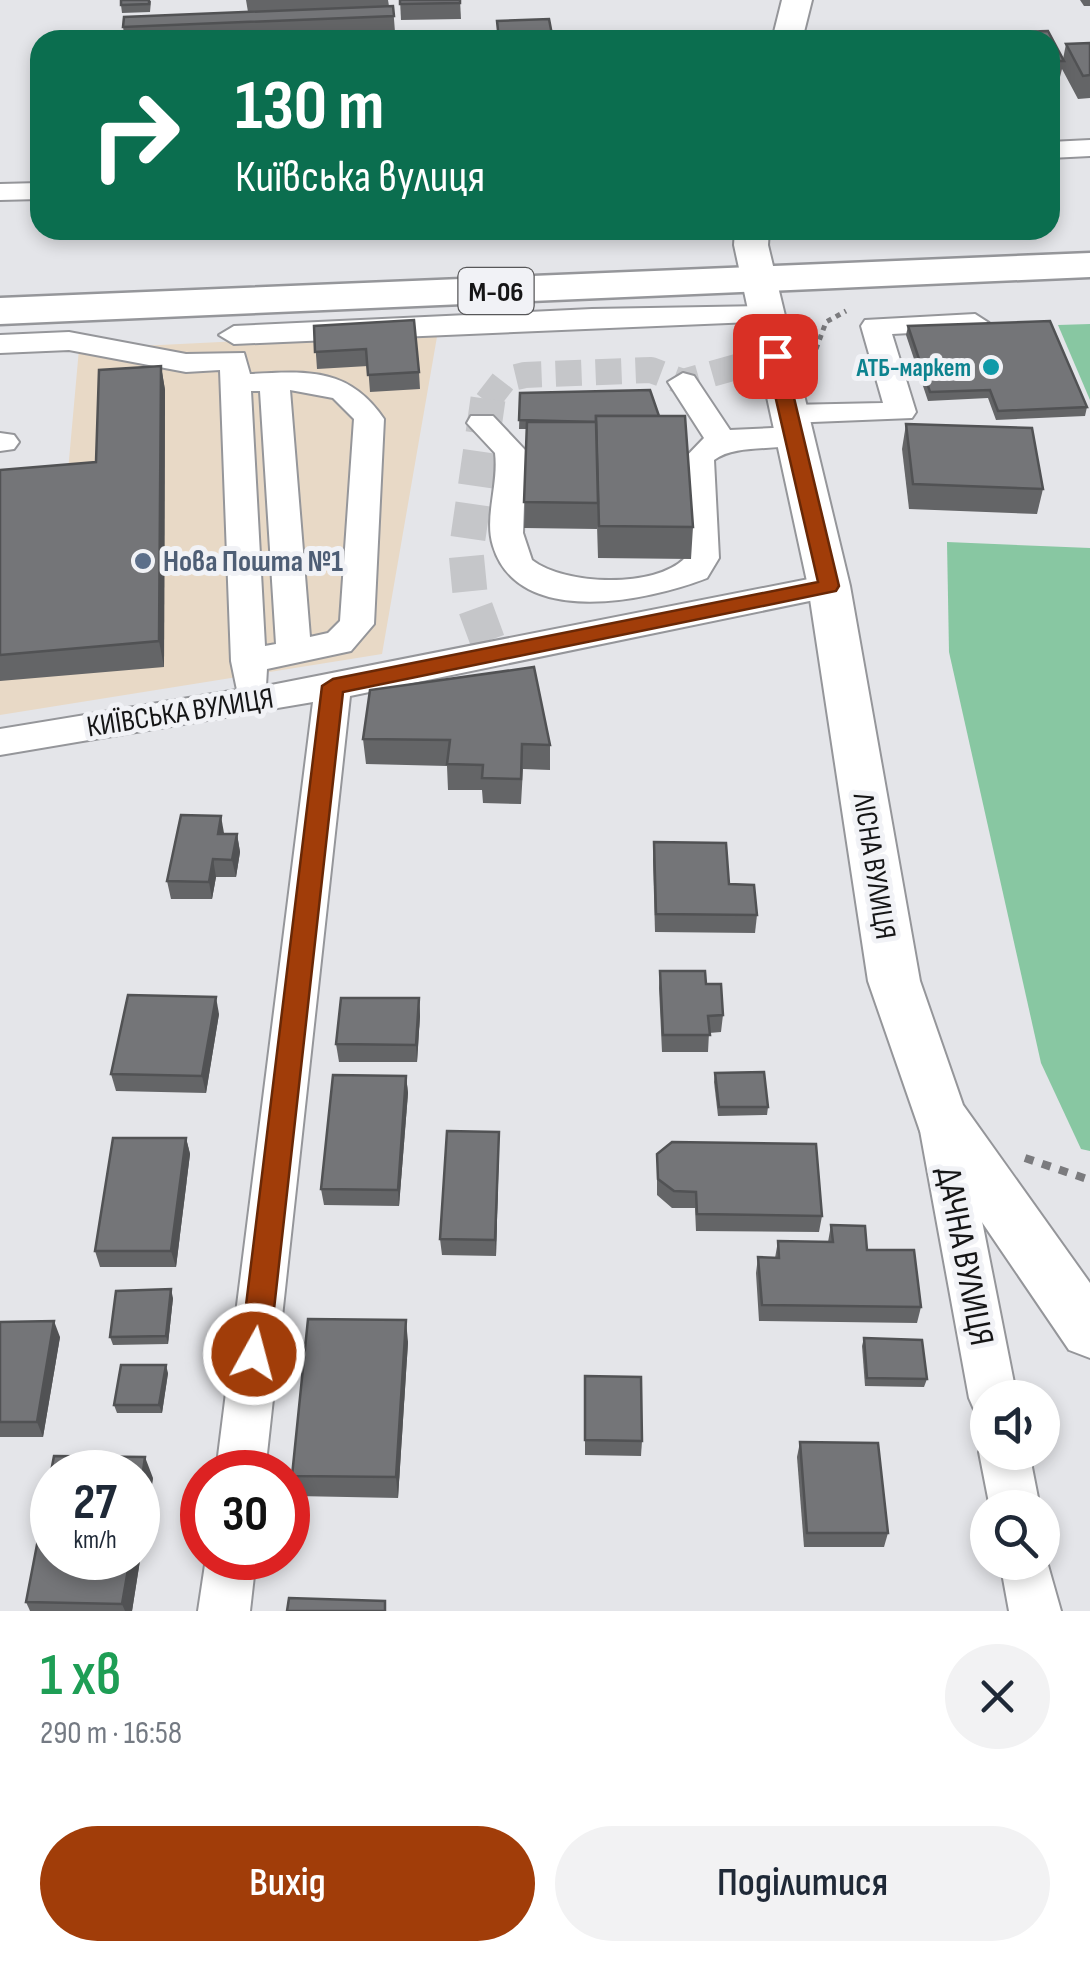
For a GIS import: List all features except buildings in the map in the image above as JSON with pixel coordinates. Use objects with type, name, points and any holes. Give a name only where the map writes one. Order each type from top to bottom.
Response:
[{"type":"highway","name":"М-06","points":[[1060,237],[1090,232]]},
{"type":"highway","name":"М-06","points":[[0,311],[234,345],[760,285],[1040,240]]},
{"type":"highway","name":"М-06","points":[[0,277],[760,285],[1090,265]]},
{"type":"main road","points":[[790,30],[798,0]]},
{"type":"main road","name":"ЛІСНА ВУЛИЦЯ","points":[[760,285],[829,586],[894,981],[939,1114],[1090,1330]]},
{"type":"street","points":[[1060,150],[1090,148]]},
{"type":"street","points":[[0,192],[30,190]]},
{"type":"street","points":[[482,422],[501,438],[513,464],[507,541],[513,562],[528,576],[554,586],[593,592],[630,589],[695,570],[702,558],[696,464],[701,452],[721,440],[791,425],[900,412],[875,326],[975,323]]},
{"type":"street","points":[[0,344],[69,341],[186,363],[234,345]]},
{"type":"street","points":[[234,345],[274,383],[294,653]]},
{"type":"street","points":[[234,345],[252,701]]},
{"type":"street","points":[[248,661],[340,643],[357,624],[369,419],[361,402],[343,389],[320,382],[274,383]]},
{"type":"street","points":[[683,382],[721,440]]},
{"type":"street","name":"КИЇВСЬКА ВУЛИЦЯ","points":[[0,742],[333,686],[829,586]]},
{"type":"street","points":[[243,1450],[333,686]]},
{"type":"street","name":"ДАЧНА ВУЛИЦЯ","points":[[939,1114],[991,1380]]},
{"type":"street","points":[[224,1611],[228,1580]]},
{"type":"street","points":[[1029,1580],[1035,1611]]},
{"type":"shaded area","points":[[438,331],[382,654],[0,715],[0,477],[68,471],[79,349]]},
{"type":"green space","points":[[1090,324],[1090,400],[1058,325]]},
{"type":"green space","points":[[947,542],[1090,548],[1090,1151],[1081,1149],[1041,1063],[949,652]]},
{"type":"tunnel","points":[[488,401],[504,380],[525,375],[651,370],[683,382],[775,356]]},
{"type":"tunnel","points":[[488,401],[466,552],[470,593],[492,653]]},
{"type":"place","name":"АТБ-маркет","points":[[991,367]]},
{"type":"place","name":"Нова Пошта №1","points":[[143,561]]},
{"type":"route","points":[[254,1354],[333,686],[829,586],[775,356]]}]
